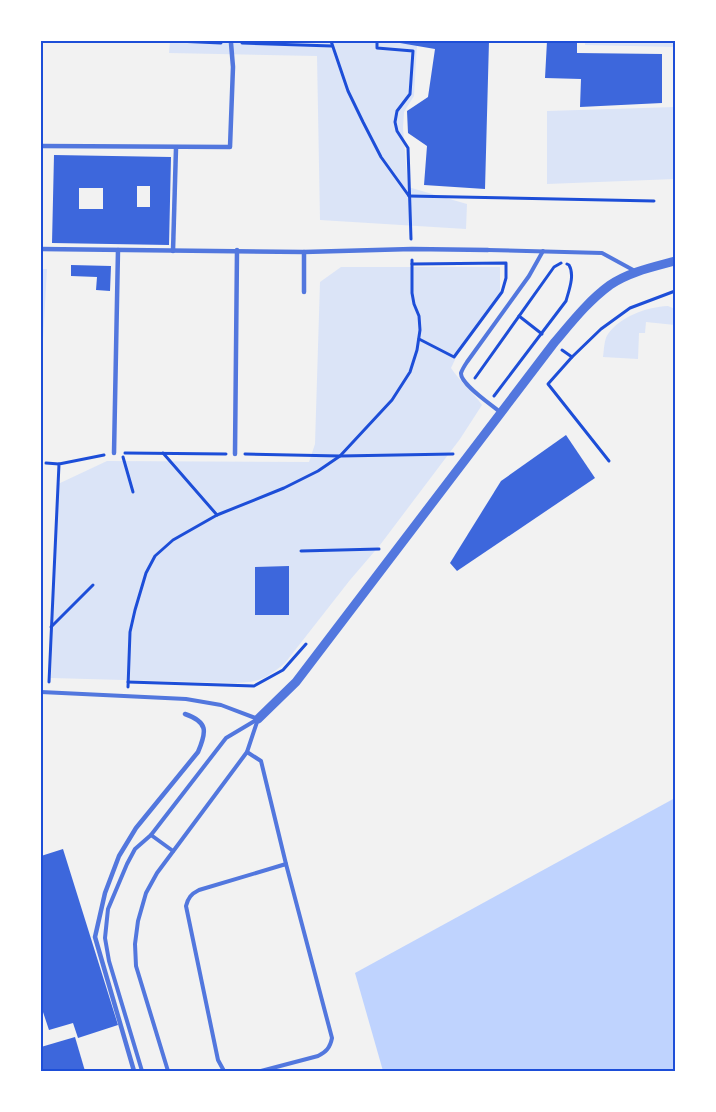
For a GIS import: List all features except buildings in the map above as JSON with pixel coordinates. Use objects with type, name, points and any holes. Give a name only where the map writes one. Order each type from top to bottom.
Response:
[{"type":"street","points":[[41,146],[230,147],[233,67],[231,43]]},
{"type":"street","points":[[173,251],[176,148]]},
{"type":"street","points":[[41,249],[306,252],[412,249],[488,250]]},
{"type":"street","points":[[114,453],[118,250]]},
{"type":"street","points":[[235,454],[237,250]]},
{"type":"street","points":[[304,292],[306,252]]},
{"type":"street","points":[[258,719],[296,682],[463,462],[585,306],[611,284],[637,272],[675,261]]},
{"type":"street","points":[[134,1071],[95,938],[105,893],[119,856],[136,828],[198,752],[204,738],[203,724],[197,718],[185,714]]},
{"type":"lane","points":[[488,250],[602,253],[637,272]]},
{"type":"lane","points":[[501,413],[468,385],[462,378],[461,373],[529,276],[543,252]]},
{"type":"lane","points":[[41,692],[186,699],[221,705],[258,719]]},
{"type":"lane","points":[[168,1071],[136,966],[135,944],[138,921],[146,893],[157,873],[247,752],[258,719]]},
{"type":"lane","points":[[142,1071],[109,961],[105,938],[108,909],[119,880],[135,849],[150,835],[226,738],[258,719]]},
{"type":"lane","points":[[247,752],[261,761],[332,1038],[330,1046],[318,1056],[260,1071]]},
{"type":"lane","points":[[150,835],[173,851]]},
{"type":"lane","points":[[224,1071],[218,1060],[186,914],[188,899],[199,890],[286,864]]},
{"type":"path","points":[[176,41],[331,43],[348,91],[363,122],[381,157],[408,196]]},
{"type":"path","points":[[128,696],[130,632],[146,573],[155,556],[173,540],[217,515],[284,488],[318,471],[340,456],[396,392],[410,372],[419,339],[419,316],[412,293],[408,148],[397,131],[395,122],[397,111],[410,94],[413,51],[377,48],[377,41]]},
{"type":"path","points":[[408,196],[654,201]]},
{"type":"path","points":[[412,264],[506,263],[506,278],[502,292],[454,357],[419,339]]},
{"type":"path","points":[[609,461],[548,384],[572,357],[602,329],[623,313],[630,308],[675,292]]},
{"type":"path","points":[[46,463],[59,464],[114,453]]},
{"type":"path","points":[[133,492],[121,453],[340,456],[452,453],[463,462]]},
{"type":"path","points":[[162,453],[217,515]]},
{"type":"path","points":[[48,692],[59,464]]},
{"type":"path","points":[[301,551],[379,549]]},
{"type":"path","points":[[51,627],[93,585]]},
{"type":"path","points":[[128,682],[254,686],[283,670],[308,641]]},
{"type":"shaded area","points":[[170,41],[379,41],[417,45],[414,96],[404,112],[403,128],[408,187],[467,204],[466,229],[320,220],[317,56],[169,53]]},
{"type":"shaded area","points":[[585,41],[675,41],[675,47],[585,45]]},
{"type":"shaded area","points":[[675,107],[675,179],[547,184],[547,111]]},
{"type":"shaded area","points":[[341,267],[500,267],[500,296],[464,341],[451,368],[482,405],[460,439],[380,545],[285,663],[266,677],[256,681],[233,683],[51,678],[58,484],[107,461],[309,462],[315,444],[320,282]]},
{"type":"shaded area","points":[[41,269],[47,269],[43,340],[41,340]]},
{"type":"shaded area","points":[[668,306],[675,309],[675,325],[646,322],[645,333],[639,333],[638,359],[603,357],[607,336],[620,322],[627,317],[652,308]]},
{"type":"water","points":[[675,798],[675,1071],[383,1071],[355,973]]}]
